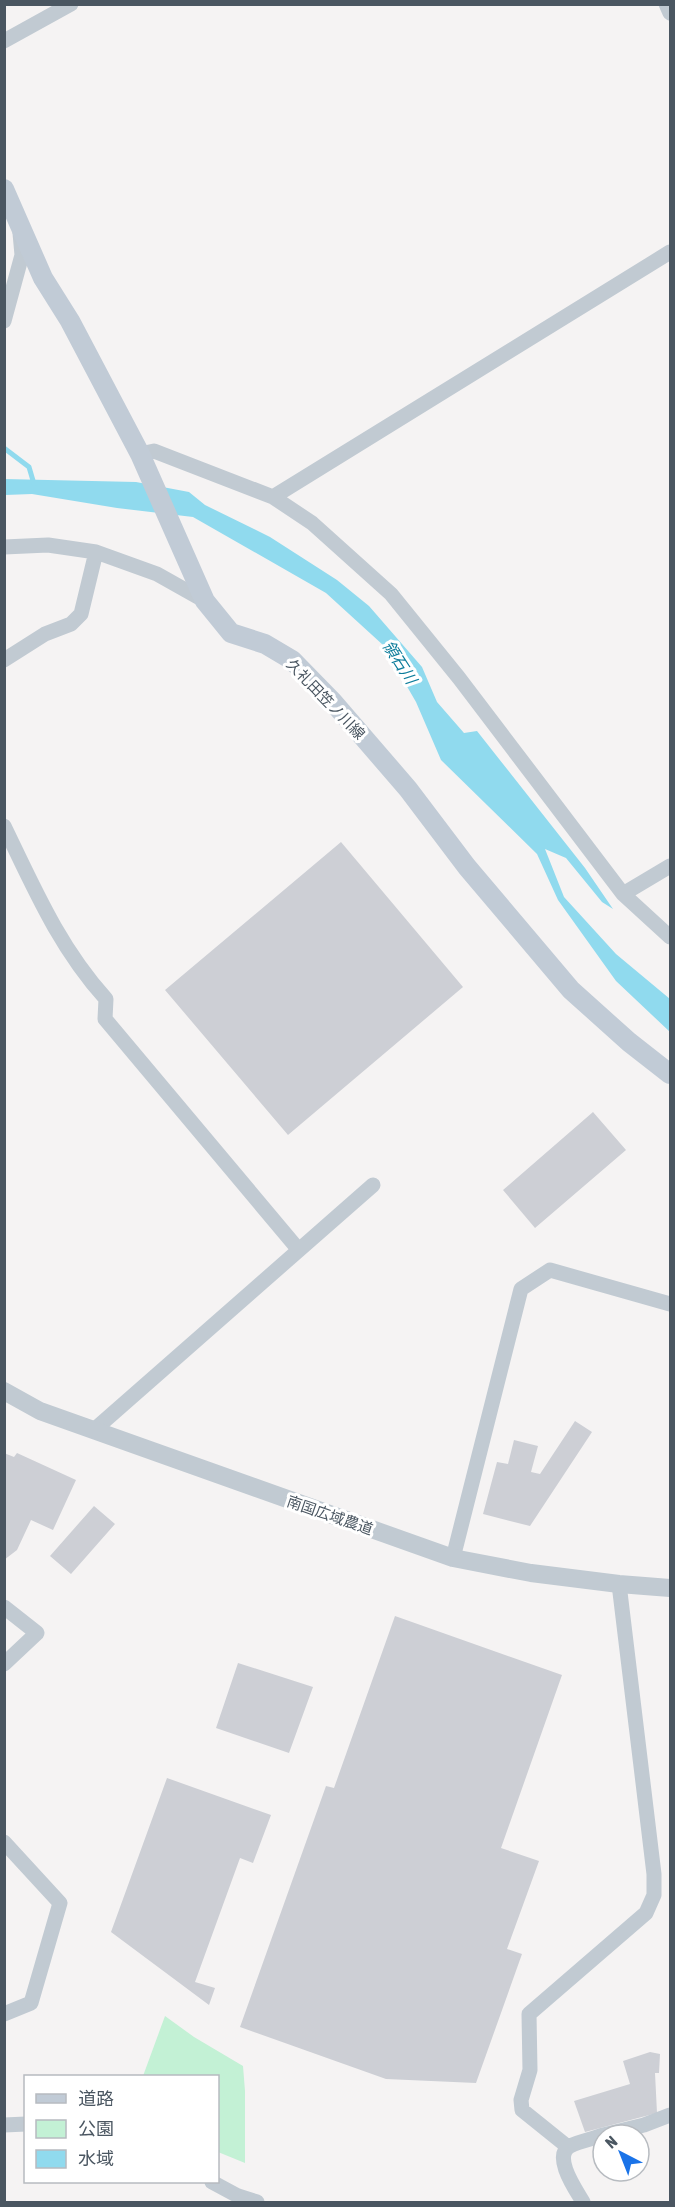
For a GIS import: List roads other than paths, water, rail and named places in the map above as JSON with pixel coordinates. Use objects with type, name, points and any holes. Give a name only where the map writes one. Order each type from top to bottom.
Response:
[{"type":"main road","name":"久礼田笠ノ川線","points":[[4,189],[43,278],[70,321],[142,458],[201,592],[231,633],[265,644],[292,660],[333,702],[408,789],[467,867],[571,990],[629,1042],[670,1074]]},
{"type":"street","points":[[4,41],[71,4]]},
{"type":"street","points":[[666,4],[670,13]]},
{"type":"street","points":[[4,321],[22,255],[20,224]]},
{"type":"street","points":[[273,497],[670,252]]},
{"type":"street","points":[[142,458],[154,451],[273,497],[312,523],[391,594],[459,678],[623,894],[670,937]]},
{"type":"street","points":[[4,547],[48,545],[96,552],[201,592]]},
{"type":"street","points":[[4,660],[45,634],[71,624],[81,614],[96,552]]},
{"type":"street","points":[[4,826],[56,932],[88,980],[106,999],[105,1018],[298,1249]]},
{"type":"street","points":[[623,894],[670,866]]},
{"type":"street","points":[[94,1431],[373,1185]]},
{"type":"street","points":[[453,1558],[521,1289],[550,1270],[670,1304]]},
{"type":"street","name":"南国広域農道","points":[[4,1390],[40,1411],[453,1558],[531,1573],[670,1588]]},
{"type":"street","points":[[568,2147],[522,2110],[521,2100],[530,2070],[529,2014],[646,1913],[654,1895],[654,1874],[619,1584]]},
{"type":"street","points":[[4,1606],[37,1633],[4,1664]]},
{"type":"street","points":[[4,1842],[60,1903],[32,2003],[4,2013]]},
{"type":"street","points":[[651,2123],[670,2115]]},
{"type":"street","points":[[4,2126],[24,2124]]},
{"type":"street","points":[[583,2202],[564,2167],[563,2154],[568,2147],[591,2139]]},
{"type":"street","points":[[215,2183],[238,2196],[257,2202]]},
{"type":"water","name":"領石川","points":[[4,479],[136,482],[189,492],[205,505],[270,537],[337,580],[369,606],[422,667],[437,702],[464,733],[477,731],[585,868],[613,909],[602,902],[566,858],[545,849],[564,897],[616,954],[670,999],[670,1032],[616,981],[558,900],[537,854],[441,760],[416,702],[383,645],[326,593],[193,517],[117,508],[32,494],[5,495]]},
{"type":"waterway","points":[[4,448],[29,467],[34,484]]}]
